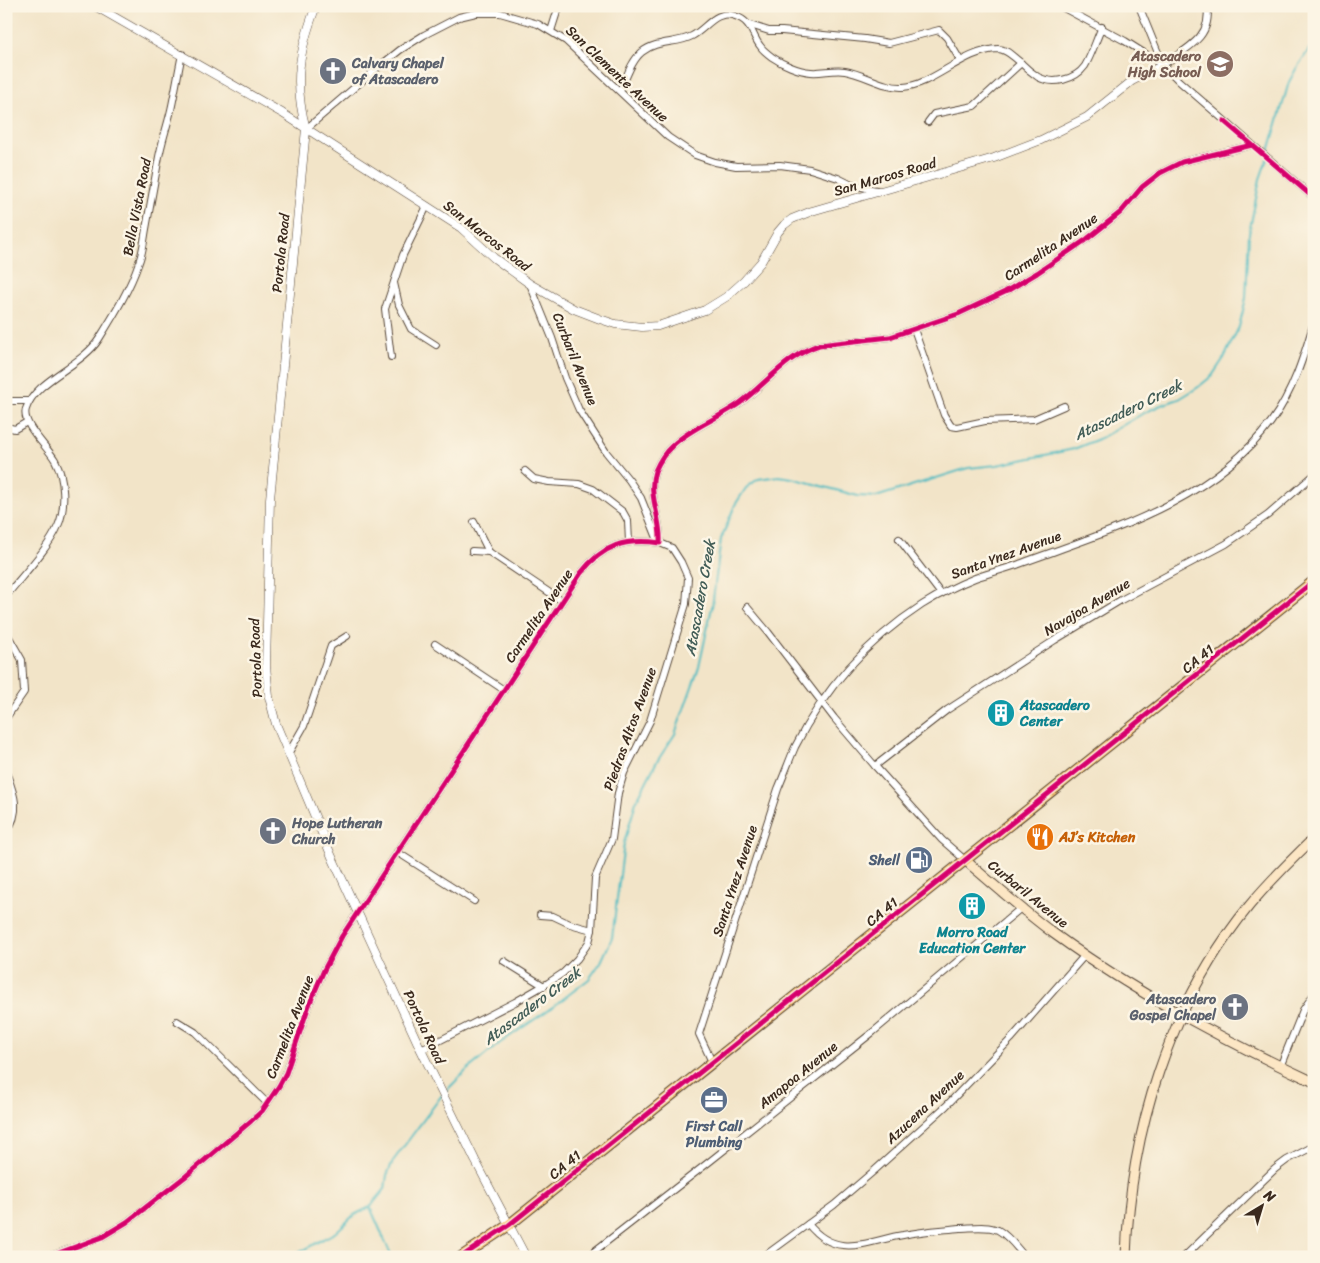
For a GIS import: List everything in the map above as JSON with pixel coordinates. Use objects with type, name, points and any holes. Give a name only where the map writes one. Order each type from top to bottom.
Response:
[{"type":"main road","name":"CA 41","points":[[461,1257],[509,1225],[1314,581]]},
{"type":"main road","points":[[1126,1257],[1129,1205],[1137,1152],[1148,1104],[1182,1015],[1194,990],[1219,948],[1248,907],[1281,870],[1314,838]]},
{"type":"main road","name":"Curbaril Avenue","points":[[965,860],[1021,908],[1086,955],[1182,1015],[1280,1067],[1314,1082]]},
{"type":"street","name":"San Marcos Road","points":[[95,6],[182,54],[282,113],[461,228],[494,258],[530,284],[592,317],[615,324],[642,327],[658,326],[704,310],[731,293],[761,262],[778,232],[792,219],[812,211],[994,158],[1041,140],[1087,117],[1132,82],[1163,65]]},
{"type":"street","name":"Portola Road","points":[[316,6],[304,40],[299,69],[299,92],[306,129],[269,518],[267,681],[272,711],[288,754],[356,913],[421,1050],[526,1257]]},
{"type":"street","points":[[551,31],[561,6]]},
{"type":"street","points":[[1060,6],[1102,27],[1163,65],[1314,198]]},
{"type":"street","points":[[1138,6],[1163,65]]},
{"type":"street","points":[[1163,65],[1202,35],[1208,22],[1206,6]]},
{"type":"street","name":"San Clemente Avenue","points":[[306,129],[400,50],[424,35],[452,20],[476,13],[500,13],[524,19],[551,31],[566,41],[668,137],[685,150],[704,159],[736,166],[780,165],[810,169],[838,178],[852,185],[880,191]]},
{"type":"street","points":[[620,91],[638,55],[650,47],[691,36],[712,20],[724,15],[736,16],[750,25],[769,32],[782,31],[866,39],[889,44],[939,30],[948,38],[960,60]]},
{"type":"street","points":[[750,25],[760,46],[774,58],[798,70],[811,72],[843,71],[904,87],[921,82],[947,70],[960,60],[999,49],[1011,54],[1038,77],[1050,81],[1071,78],[1085,66],[1102,27]]},
{"type":"street","name":"Bella Vista Road","points":[[29,401],[41,388],[83,357],[93,347],[133,279],[140,260],[159,156],[182,54]]},
{"type":"street","points":[[928,122],[934,114],[974,106],[1021,63]]},
{"type":"street","name":"Carmelita Avenue","points":[[48,1257],[102,1237],[127,1222],[251,1122],[267,1103],[279,1086],[292,1060],[309,1005],[324,970],[342,936],[584,569],[598,554],[610,547],[629,542],[645,541],[660,543],[661,531],[653,497],[652,481],[660,460],[672,446],[738,404],[764,384],[790,360],[808,349],[819,345],[874,340],[958,314],[1005,292],[1037,274],[1087,240],[1121,212],[1142,187],[1160,172],[1182,162],[1252,145]]},
{"type":"street","points":[[391,357],[385,309],[403,255],[427,206]]},
{"type":"street","points":[[394,282],[399,305],[410,329],[436,345]]},
{"type":"street","name":"Curbaril Avenue","points":[[530,284],[579,410],[606,452],[641,498],[654,533],[660,543]]},
{"type":"street","name":"Santa Ynez Avenue","points":[[712,1062],[699,1034],[778,789],[794,750],[808,723],[834,684],[875,641],[898,622],[941,594],[976,578],[1142,518],[1197,489],[1223,470],[1247,450],[1272,421],[1297,373],[1314,322]]},
{"type":"street","points":[[914,329],[944,415],[951,426],[957,427],[985,420],[1034,419],[1064,406]]},
{"type":"street","points":[[6,401],[29,401],[25,416],[27,422],[49,451],[59,469],[63,494],[58,526],[50,540],[6,596]]},
{"type":"street","points":[[6,427],[15,429],[27,422]]},
{"type":"street","points":[[525,472],[534,479],[579,484],[593,489],[623,512],[628,521],[629,542]]},
{"type":"street","name":"Navajoa Avenue","points":[[875,766],[946,710],[1055,640],[1121,600],[1226,544],[1268,515],[1314,475]]},
{"type":"street","points":[[474,522],[489,552],[562,601]]},
{"type":"street","points":[[899,539],[941,594]]},
{"type":"street","name":"Piedras Altos Avenue","points":[[421,1050],[544,986],[563,973],[576,960],[589,942],[592,930],[595,878],[612,839],[618,793],[624,774],[650,721],[686,604],[688,578],[672,548],[660,543]]},
{"type":"street","points":[[472,552],[489,552]]},
{"type":"street","name":"Curbaril Avenue","points":[[747,607],[875,766],[942,840],[965,860]]},
{"type":"street","points":[[6,632],[22,660],[24,692],[6,718]]},
{"type":"street","points":[[288,754],[304,726],[330,646],[347,636]]},
{"type":"street","points":[[435,644],[504,690]]},
{"type":"street","points":[[6,772],[16,806],[15,816],[6,832]]},
{"type":"street","points":[[397,852],[474,901]]},
{"type":"street","name":"Amapoa Avenue","points":[[587,1257],[873,1032],[1021,908]]},
{"type":"street","points":[[540,915],[553,916],[570,924],[592,930]]},
{"type":"street","name":"Azucena Avenue","points":[[764,1257],[875,1170],[958,1094],[1011,1039],[1086,955]]},
{"type":"street","points":[[504,961],[544,986]]},
{"type":"street","points":[[1280,1067],[1303,1010],[1314,994]]},
{"type":"street","points":[[177,1021],[194,1032],[267,1103]]},
{"type":"street","points":[[1184,1257],[1276,1169],[1287,1160],[1314,1146]]},
{"type":"street","points":[[808,1224],[816,1233],[828,1241],[846,1246],[867,1244],[886,1238],[926,1231],[991,1228],[1004,1234],[1025,1257]]},
{"type":"waterway","name":"Atascadero Creek","points":[[1268,155],[1289,82],[1314,42]]},
{"type":"waterway","name":"Atascadero Creek","points":[[445,1092],[467,1070],[500,1043],[589,979],[601,962],[612,938],[624,843],[636,802],[656,763],[675,734],[699,667],[712,607],[721,539],[735,505],[746,488],[758,479],[779,476],[858,496],[876,497],[968,468],[997,465],[1074,449],[1101,438],[1142,414],[1179,399],[1197,388],[1212,376],[1224,358],[1239,327],[1246,298],[1249,233],[1260,179],[1267,159]]},
{"type":"waterway","name":"Atascadero Creek","points":[[291,1257],[336,1232],[354,1215],[370,1207],[385,1189],[387,1175],[393,1161],[442,1095]]},
{"type":"waterway","points":[[370,1207],[392,1257]]},
{"type":"cycle path","points":[[1224,121],[1314,198]]},
{"type":"cycle path","points":[[48,1257],[102,1237],[127,1222],[186,1176],[262,1111],[286,1073],[309,1005],[324,970],[342,936],[581,573],[598,556],[616,546],[636,542],[660,543],[653,480],[660,461],[672,446],[687,434],[740,403],[787,363],[807,350],[819,345],[890,337],[958,314],[1005,292],[1087,239],[1121,212],[1142,187],[1160,173],[1182,162],[1252,145]]},
{"type":"cycle path","points":[[461,1257],[509,1225],[1314,581]]},
{"type":"place","name":"Atascadero High School","points":[[1220,64]]},
{"type":"place","name":"Calvary Chapel of Atascadero","points":[[333,71]]},
{"type":"place","name":"Atascadero Center","points":[[1001,713]]},
{"type":"place","name":"Hope Lutheran Church","points":[[273,831]]},
{"type":"place","name":"AJ’s Kitchen","points":[[1040,837]]},
{"type":"place","name":"Shell","points":[[919,860]]},
{"type":"place","name":"Morro Road Education Center","points":[[972,906]]},
{"type":"place","name":"Atascadero Gospel Chapel","points":[[1235,1007]]},
{"type":"place","name":"First Call Plumbing","points":[[714,1100]]}]
